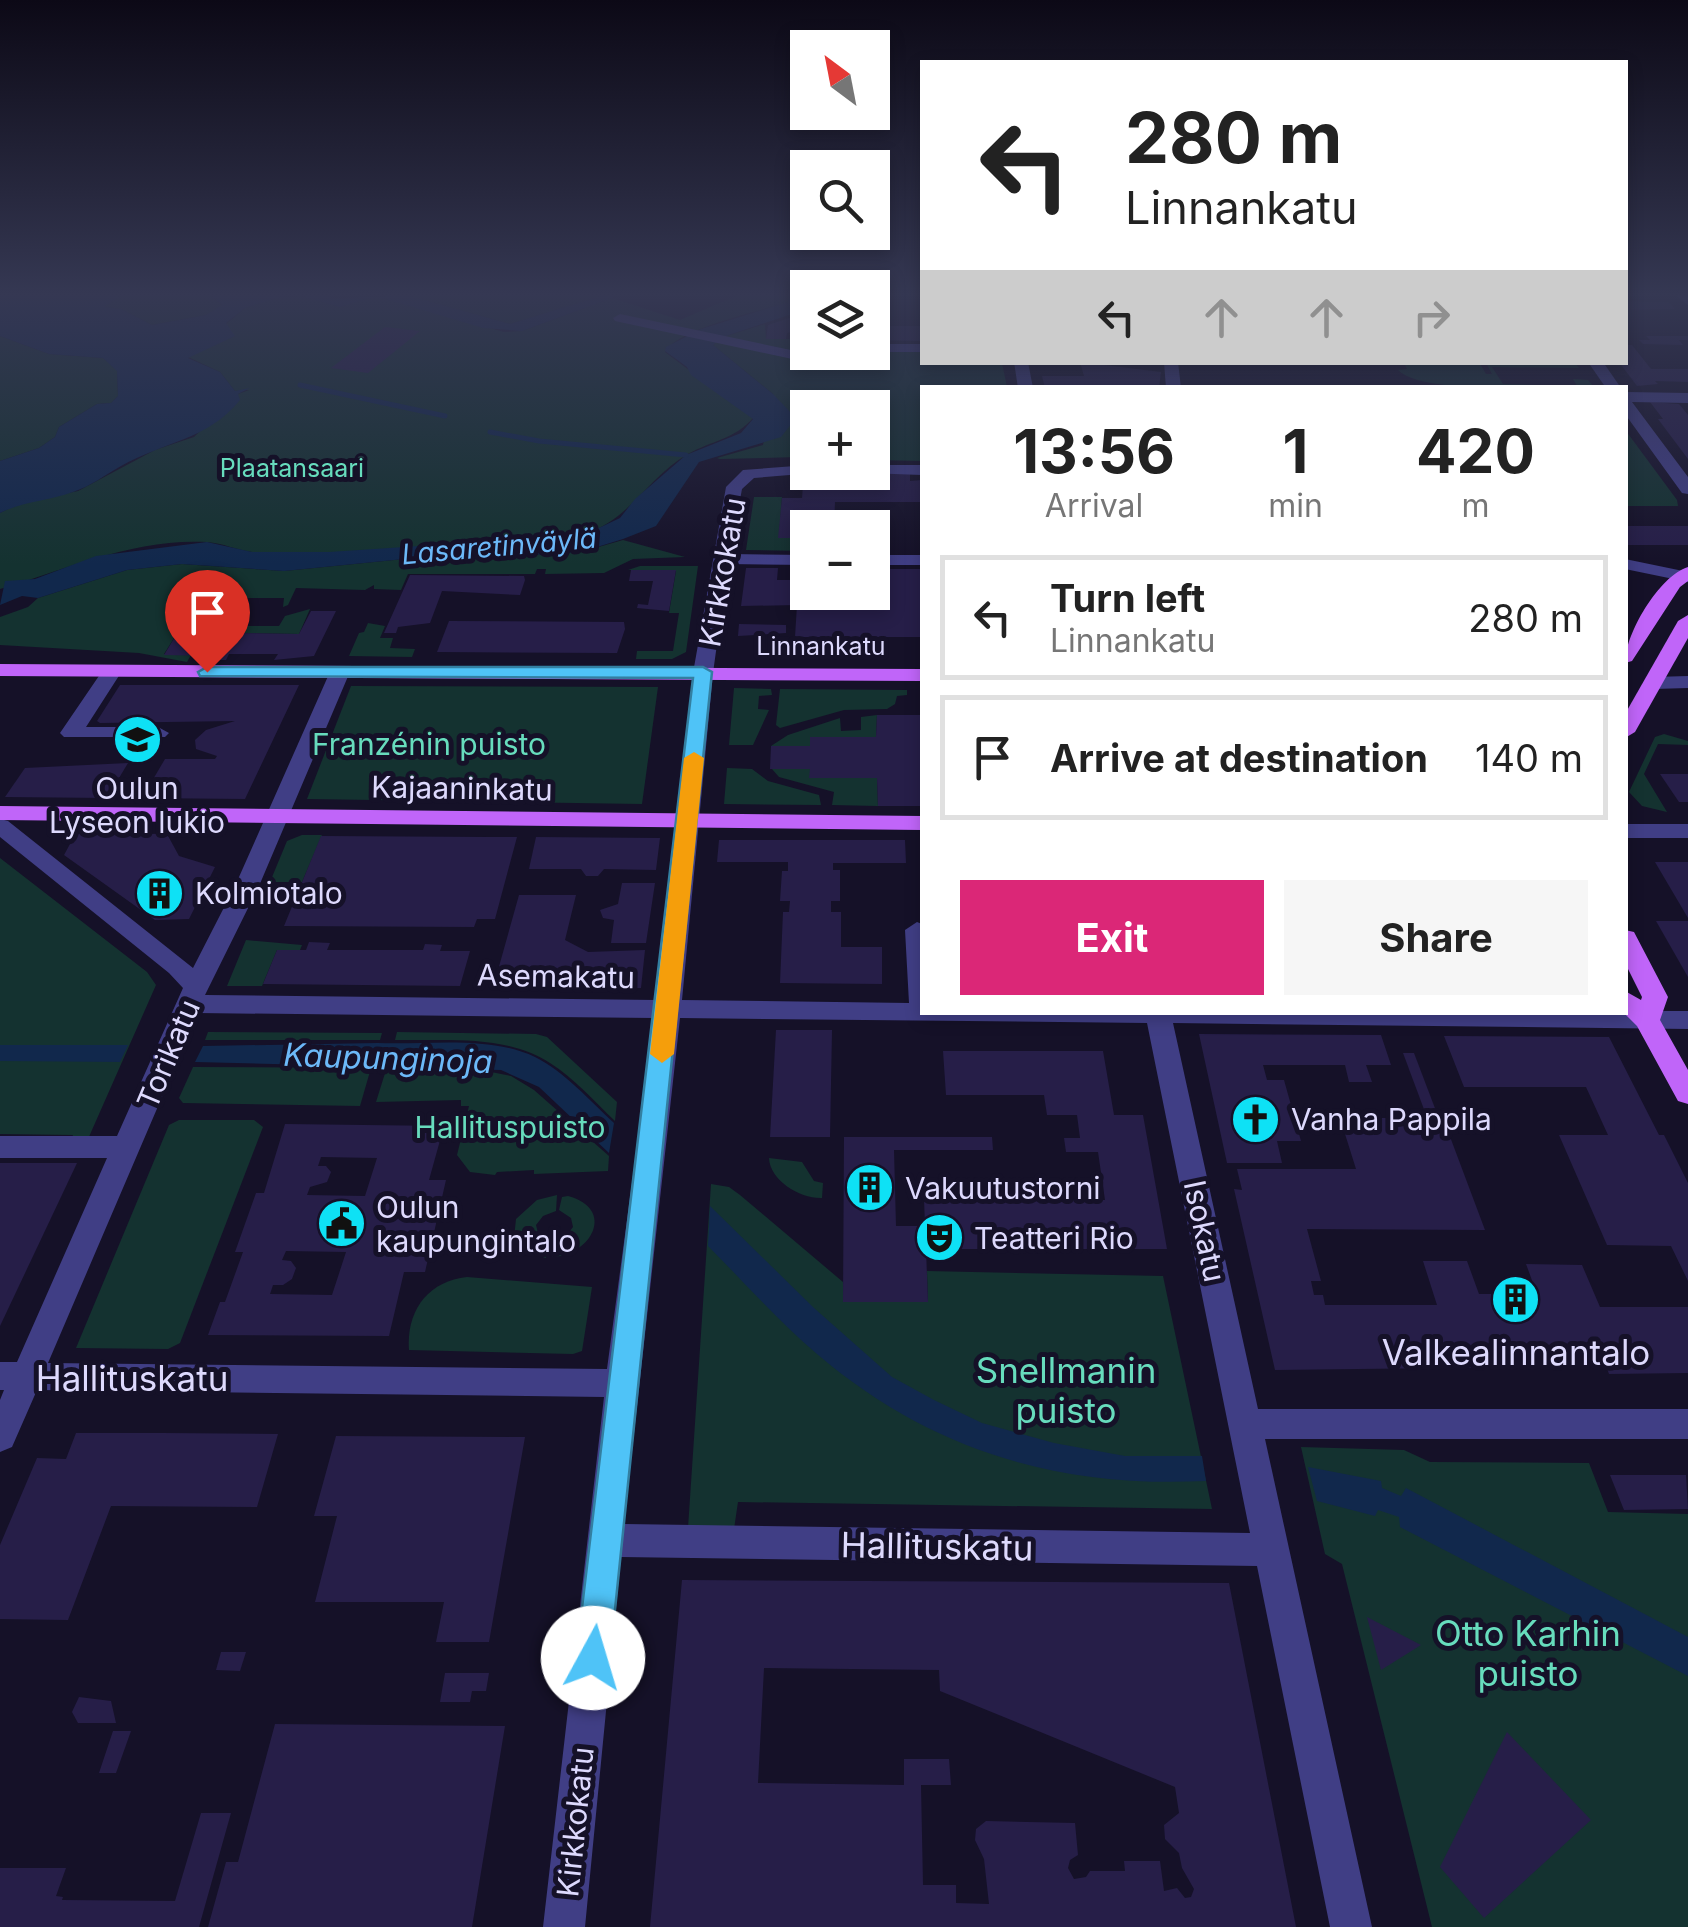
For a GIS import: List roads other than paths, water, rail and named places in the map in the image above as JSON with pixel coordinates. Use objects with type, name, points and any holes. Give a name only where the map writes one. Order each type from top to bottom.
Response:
[{"type":"main road","points":[[1628,653],[1686,574]]},
{"type":"main road","points":[[1628,727],[1688,621]]},
{"type":"main road","name":"Linnankatu","points":[[0,670],[920,674]]},
{"type":"main road","name":"Kajaaninkatu","points":[[0,813],[920,823]]},
{"type":"main road","points":[[1628,944],[1655,997],[1647,1020]]},
{"type":"main road","points":[[1628,1003],[1647,1020],[1688,1094]]},
{"type":"street","points":[[1628,400],[1688,398]]},
{"type":"street","points":[[1628,404],[1688,489]]},
{"type":"street","points":[[890,470],[920,470]]},
{"type":"street","name":"Kirkkokatu","points":[[564,1927],[703,672],[720,559],[734,487],[749,474],[790,471]]},
{"type":"street","points":[[720,559],[790,560]]},
{"type":"street","points":[[890,560],[920,560]]},
{"type":"street","points":[[1628,564],[1686,574]]},
{"type":"street","points":[[112,671],[71,733],[158,734]]},
{"type":"street","name":"Torikatu","points":[[0,1437],[14,1376],[129,1147],[339,674]]},
{"type":"street","points":[[1654,682],[1688,682]]},
{"type":"street","points":[[0,826],[178,967],[193,996]]},
{"type":"street","points":[[1628,831],[1688,832]]},
{"type":"street","points":[[910,940],[914,1012]]},
{"type":"street","name":"Asemakatu","points":[[193,996],[914,1012]]},
{"type":"street","name":"Isokatu","points":[[1159,1015],[1248,1437]]},
{"type":"street","name":"Asemakatu","points":[[1240,1015],[1688,1020]]},
{"type":"street","points":[[0,1147],[129,1147]]},
{"type":"street","name":"Hallituskatu","points":[[14,1376],[623,1383]]},
{"type":"street","points":[[1352,1927],[1248,1437],[1688,1424]]},
{"type":"street","name":"Hallituskatu","points":[[606,1540],[1193,1551],[1269,1548]]},
{"type":"water","points":[[118,385],[230,385],[235,391],[250,388],[238,394],[240,400],[227,413],[199,432],[137,458],[80,490],[0,513],[0,461],[39,448],[55,437],[59,427],[118,396]]},
{"type":"water","name":"Lasaretinväylä","points":[[705,385],[762,385],[790,412],[790,426],[781,437],[699,462],[656,526],[581,552],[404,559],[284,571],[182,564],[127,570],[38,598],[22,596],[0,605],[5,581],[35,579],[96,556],[207,542],[252,552],[329,552],[584,535],[620,518],[635,499],[686,455],[741,433],[753,419]]},
{"type":"water","name":"Kaupunginoja","points":[[458,1042],[517,1050],[546,1063],[614,1123],[609,1153],[539,1087],[501,1070],[195,1062],[203,1046]]},
{"type":"water","points":[[0,1045],[128,1045],[120,1062],[0,1061]]},
{"type":"water","points":[[710,1206],[814,1308],[892,1377],[982,1423],[1054,1443],[1125,1456],[1202,1456],[1206,1481],[1151,1482],[1048,1469],[951,1439],[905,1416],[860,1388],[817,1354],[708,1246]]},
{"type":"water","points":[[1308,1467],[1381,1481],[1382,1488],[1401,1496],[1406,1488],[1688,1637],[1688,1676],[1400,1527],[1399,1517],[1378,1510],[1375,1516],[1317,1501]]},
{"type":"waterway","points":[[300,385],[445,416]]},
{"type":"waterway","points":[[490,432],[539,441],[686,455]]},
{"type":"place","name":"Oulun Lyseon lukio","points":[[137,739]]},
{"type":"place","name":"Kolmiotalo","points":[[160,893]]},
{"type":"place","name":"Vanha Pappila","points":[[1256,1119]]},
{"type":"place","name":"Vakuutustorni","points":[[870,1188]]},
{"type":"place","name":"Oulun kaupungintalo","points":[[341,1224]]},
{"type":"place","name":"Teatteri Rio","points":[[939,1238]]},
{"type":"place","name":"Valkealinnantalo","points":[[1516,1300]]},
{"type":"park label","name":"Plaatansaari","points":[[292,468]]},
{"type":"park label","name":"Franzénin puisto","points":[[429,744]]},
{"type":"park label","name":"Hallituspuisto","points":[[510,1127]]},
{"type":"park label","name":"Snellmanin puisto","points":[[1066,1390]]},
{"type":"park label","name":"Otto Karhin puisto","points":[[1528,1653]]}]
